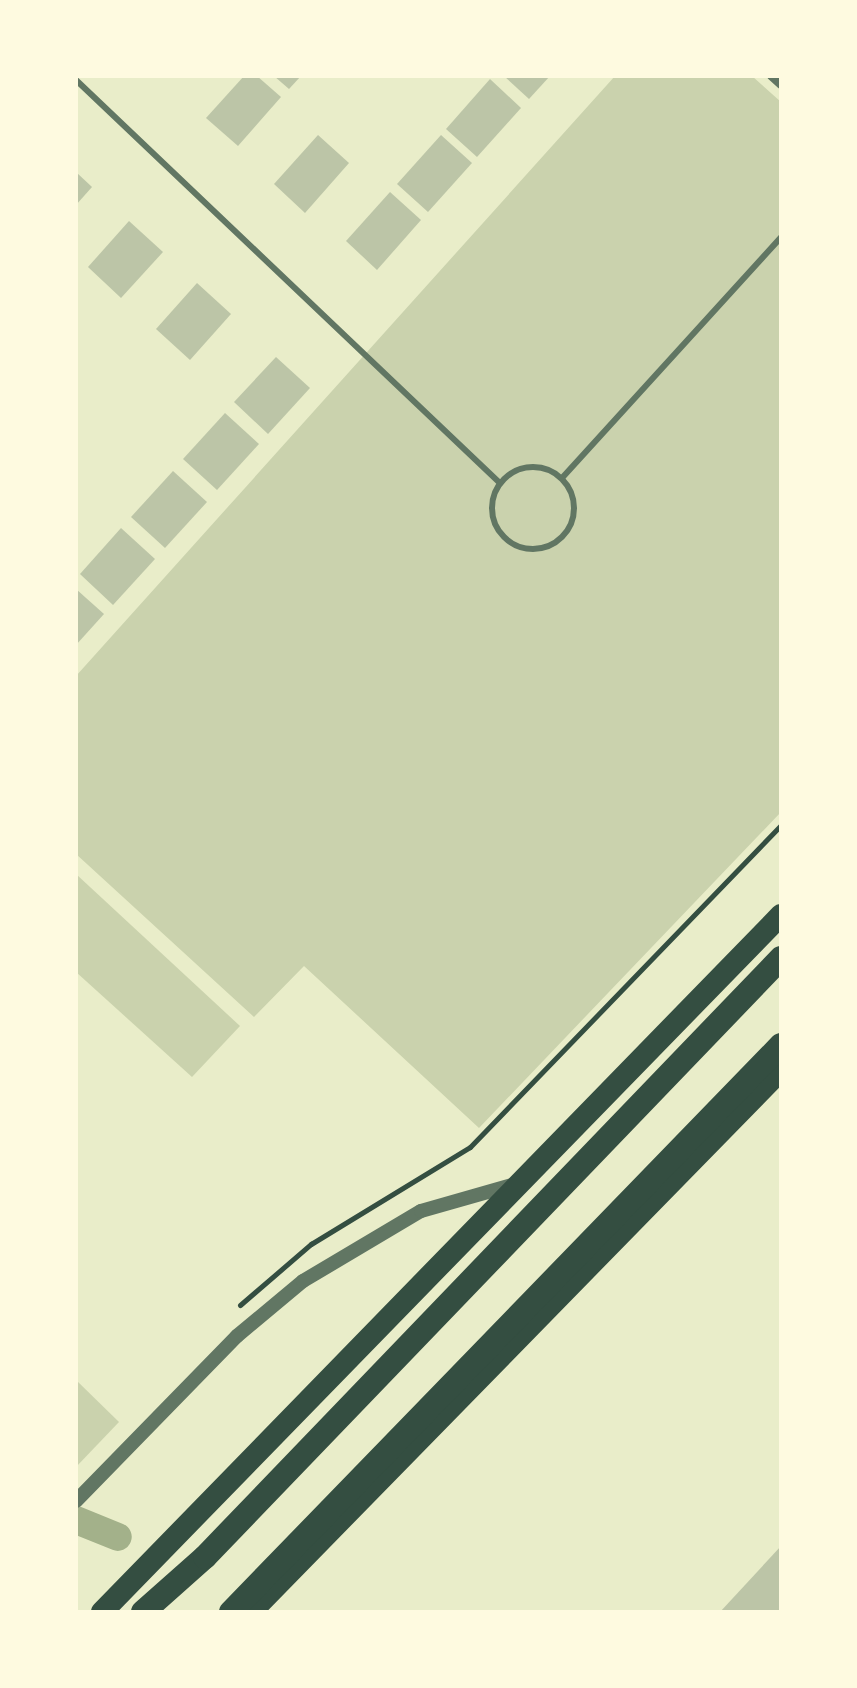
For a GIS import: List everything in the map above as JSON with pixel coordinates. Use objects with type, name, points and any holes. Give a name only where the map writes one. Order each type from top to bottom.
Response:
[{"type":"highway","points":[[102,1612],[520,1183],[779,923]]},
{"type":"highway","points":[[143,1612],[205,1557],[781,958]]},
{"type":"highway","points":[[231,1612],[781,1045]]},
{"type":"highway","points":[[251,1612],[781,1070]]},
{"type":"street","points":[[771,76],[781,85]]},
{"type":"street","points":[[76,1501],[157,1414],[237,1336],[336,1258],[421,1211],[520,1183]]},
{"type":"lane","points":[[76,80],[500,483]]},
{"type":"lane","points":[[562,478],[781,237]]},
{"type":"lane","points":[[537,467],[562,478],[574,503],[574,517],[559,540],[534,550],[509,542],[493,521],[494,495],[500,483],[523,468],[537,467]]},
{"type":"path","points":[[237,1308],[311,1244],[470,1147],[781,825]]},
{"type":"green space","points":[[615,76],[752,76],[781,102],[781,812],[479,1128],[304,966],[254,1017],[76,854],[76,676]]},
{"type":"green space","points":[[76,874],[240,1026],[192,1077],[76,972]]},
{"type":"green space","points":[[76,1380],[119,1422],[76,1467]]},
{"type":"building","points":[[244,76],[257,76],[281,97],[238,146],[206,118]]},
{"type":"building","points":[[274,76],[301,76],[289,89]]},
{"type":"building","points":[[504,76],[550,76],[529,99]]},
{"type":"building","points":[[490,79],[521,108],[477,157],[446,129]]},
{"type":"building","points":[[318,135],[349,163],[305,213],[274,184]]},
{"type":"building","points":[[441,135],[472,163],[428,212],[397,184]]},
{"type":"building","points":[[76,172],[92,187],[76,205]]},
{"type":"building","points":[[390,192],[421,220],[377,270],[346,241]]},
{"type":"building","points":[[129,221],[163,252],[121,298],[88,267]]},
{"type":"building","points":[[197,283],[231,314],[190,360],[156,329]]},
{"type":"building","points":[[276,357],[310,388],[268,434],[234,402]]},
{"type":"building","points":[[225,413],[259,444],[217,490],[183,459]]},
{"type":"building","points":[[173,471],[207,502],[165,548],[131,517]]},
{"type":"building","points":[[121,528],[155,559],[113,605],[80,574]]},
{"type":"building","points":[[76,589],[104,614],[76,645]]},
{"type":"building","points":[[781,1546],[781,1612],[720,1612]]},
{"type":"waterway","points":[[76,1520],[118,1537]]}]
